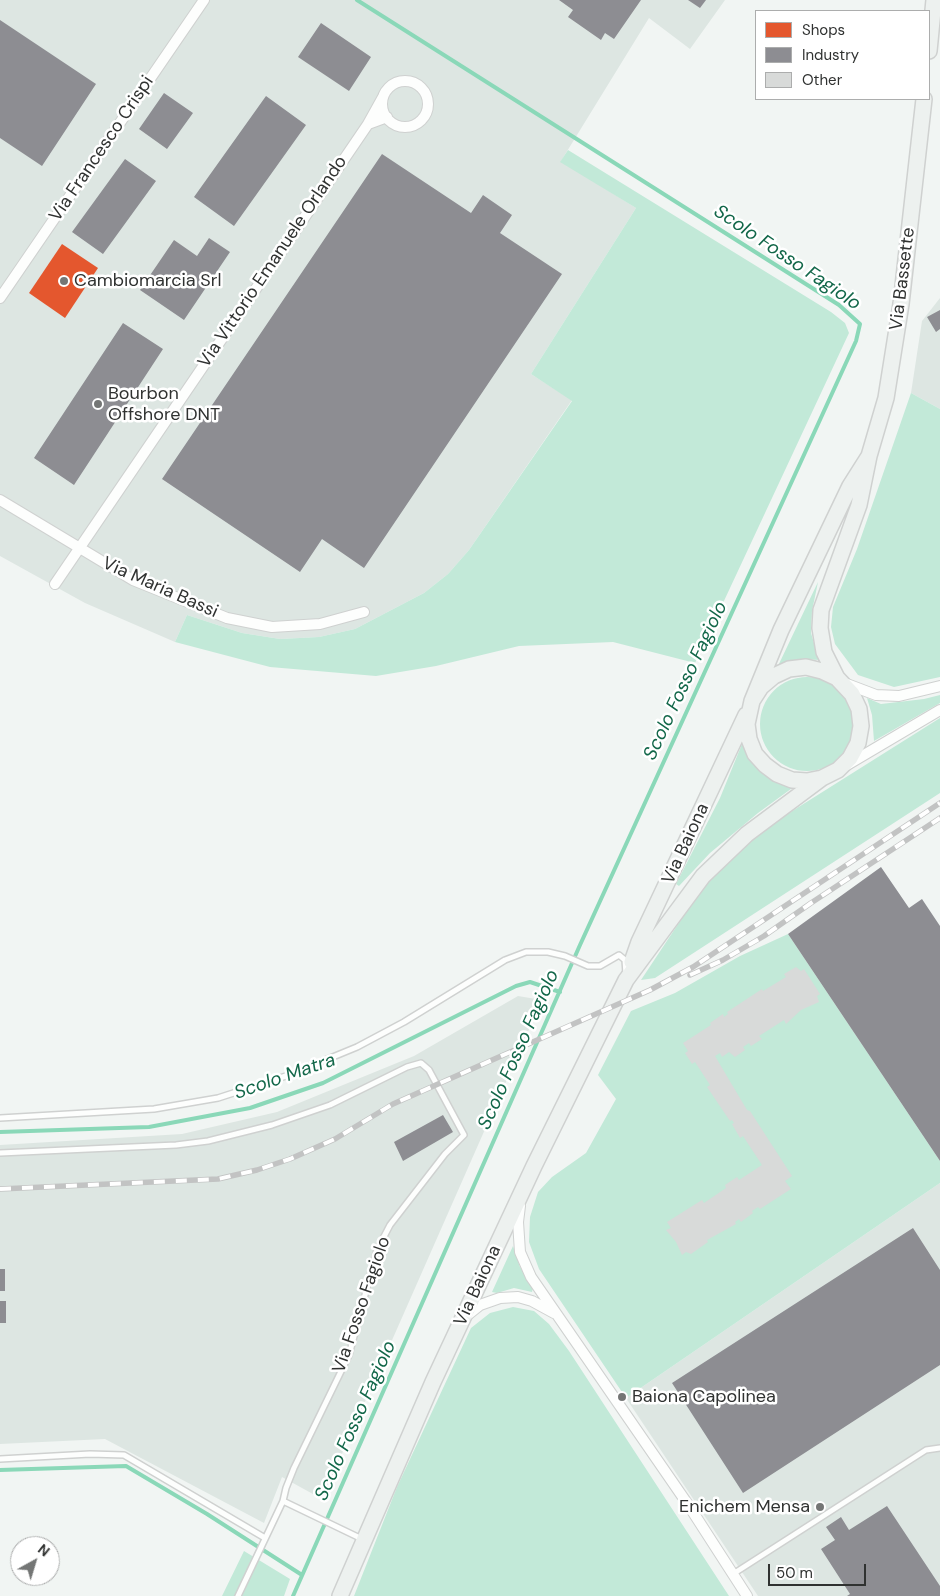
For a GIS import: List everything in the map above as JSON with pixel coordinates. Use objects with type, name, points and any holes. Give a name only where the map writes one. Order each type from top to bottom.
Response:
[{"type":"main road","points":[[930,41],[934,0]]},
{"type":"main road","name":"Via Bassette","points":[[839,680],[824,652],[820,628],[821,610],[859,505],[869,456],[886,398],[901,304],[924,100]]},
{"type":"main road","name":"Via Bassette","points":[[750,705],[782,630],[850,486],[869,456]]},
{"type":"main road","points":[[806,667],[822,670],[839,680],[852,694],[859,709],[861,726],[854,750],[838,770],[822,778],[807,781],[792,780],[777,774],[765,766],[755,754],[749,739],[747,724],[750,705],[761,687],[774,676],[789,669],[806,667]]},
{"type":"main road","name":"Via Baiona","points":[[340,1596],[463,1318],[522,1191],[626,980],[639,942],[750,705]]},
{"type":"main road","name":"Via Baiona","points":[[626,980],[676,909],[703,876],[747,834],[822,778]]},
{"type":"street","name":"Via Francesco Crispi","points":[[0,298],[204,0]]},
{"type":"street","points":[[410,82],[422,89],[428,102],[424,117],[413,126],[399,126],[387,118],[383,106],[385,94],[395,84],[410,82]]},
{"type":"street","name":"Via Vittorio Emanuele Orlando","points":[[55,584],[368,124],[385,94]]},
{"type":"street","points":[[368,124],[387,118]]},
{"type":"street","name":"Via Maria Bassi","points":[[0,500],[132,580],[227,618],[272,626],[320,624],[364,612]]},
{"type":"street","points":[[839,680],[861,691],[876,695],[899,696],[940,686]]},
{"type":"street","points":[[838,770],[940,710]]},
{"type":"street","points":[[522,1191],[518,1222],[520,1252],[531,1277],[688,1506],[746,1596]]},
{"type":"street","points":[[463,1318],[480,1305],[500,1298],[518,1297],[532,1301],[555,1313]]},
{"type":"lane","points":[[0,1118],[154,1109],[218,1098],[289,1075],[357,1047],[404,1022],[505,960],[526,952],[548,952],[565,956],[588,966],[600,966],[619,955],[625,960],[626,980]]},
{"type":"lane","name":"Via Fosso Fagiolo","points":[[0,1152],[176,1145],[208,1141],[272,1126],[330,1105],[407,1067],[422,1063],[429,1070],[464,1135],[445,1154],[390,1225],[377,1250],[349,1356],[288,1482],[283,1501],[238,1596]]},
{"type":"lane","points":[[732,1574],[926,1450],[940,1448]]},
{"type":"lane","points":[[0,1459],[90,1454],[124,1455],[264,1540]]},
{"type":"lane","points":[[283,1501],[364,1540]]},
{"type":"shaded area","points":[[0,0],[725,0],[690,49],[649,18],[561,161],[636,208],[531,374],[572,400],[469,550],[448,574],[424,593],[355,629],[319,637],[280,639],[242,633],[187,615],[175,642],[85,603],[0,556]]},
{"type":"shaded area","points":[[940,298],[940,409],[911,393],[922,321]]},
{"type":"shaded area","points":[[518,996],[542,1000],[322,1499],[282,1477],[264,1523],[105,1439],[0,1444],[0,1145],[182,1134],[277,1112],[414,1056]]},
{"type":"shaded area","points":[[940,1183],[940,1596],[758,1596],[626,1398]]},
{"type":"green space","points":[[568,150],[831,312],[845,323],[849,333],[695,663],[613,642],[519,646],[436,666],[376,676],[270,667],[175,642],[187,615],[242,633],[280,639],[319,637],[355,629],[424,593],[448,574],[469,550],[572,401],[531,374],[636,208],[560,162]]},
{"type":"green space","points":[[911,393],[940,409],[940,677],[894,687],[858,675],[835,644],[831,627],[833,607],[857,549]]},
{"type":"green space","points":[[818,582],[812,611],[811,633],[819,660],[803,659],[788,662],[777,668]]},
{"type":"green space","points":[[807,677],[825,680],[840,691],[851,706],[854,724],[851,742],[840,757],[825,768],[807,771],[789,768],[774,757],[763,742],[760,724],[763,706],[774,691],[789,680]]},
{"type":"green space","points":[[940,695],[940,703],[874,741],[872,715],[867,698],[881,704],[924,699]]},
{"type":"green space","points":[[940,718],[940,793],[655,978],[641,980],[702,888],[730,857],[770,825]]},
{"type":"green space","points":[[744,739],[795,786],[758,813],[710,853],[679,886],[676,884],[720,798]]},
{"type":"green space","points":[[788,934],[940,1161],[940,1183],[626,1398],[539,1269],[529,1242],[530,1217],[538,1192],[552,1177],[586,1153],[616,1099],[598,1075],[631,1011],[675,993],[740,956]]},
{"type":"green space","points":[[513,1246],[520,1267],[533,1288],[532,1292],[514,1288],[497,1293],[492,1292]]},
{"type":"green space","points":[[513,1307],[534,1311],[549,1324],[569,1351],[729,1596],[354,1596],[397,1487],[471,1328],[490,1313]]},
{"type":"green space","points":[[244,1551],[290,1579],[284,1596],[222,1596]]},
{"type":"building: Shops","name":"Cambiomarcia Srl","points":[[62,244],[98,268],[65,318],[29,293]]},
{"type":"building: Industry","points":[[559,0],[641,0],[614,39],[605,33],[601,40],[568,17],[573,10]]},
{"type":"building: Industry","points":[[688,0],[706,0],[700,8]]},
{"type":"building: Industry","points":[[0,20],[96,84],[42,166],[0,138]]},
{"type":"building: Industry","points":[[321,23],[371,57],[349,91],[298,57]]},
{"type":"building: Industry","points":[[164,93],[193,113],[167,149],[139,129]]},
{"type":"building: Industry","points":[[266,96],[306,125],[234,226],[194,197]]},
{"type":"building: Industry","points":[[382,154],[471,213],[483,195],[512,215],[500,233],[562,274],[364,568],[322,539],[300,572],[162,479]]},
{"type":"building: Industry","points":[[125,159],[156,181],[103,254],[72,232]]},
{"type":"building: Industry","points":[[209,238],[230,252],[184,320],[140,290],[174,240],[197,256]]},
{"type":"building: Industry","points":[[940,310],[940,329],[936,332],[927,317]]},
{"type":"building: Industry","name":"Bourbon Offshore DNT","points":[[123,323],[163,349],[74,485],[34,458]]},
{"type":"building: Industry","points":[[881,867],[909,908],[922,899],[940,926],[940,1161],[788,934]]},
{"type":"building: Industry","points":[[443,1115],[453,1132],[403,1161],[394,1142]]},
{"type":"building: Industry","points":[[913,1228],[940,1270],[940,1365],[743,1493],[672,1383]]},
{"type":"building: Industry","points":[[0,1269],[5,1269],[5,1291],[0,1291]]},
{"type":"building: Industry","points":[[0,1301],[6,1301],[6,1323],[0,1323]]},
{"type":"building: Industry","points":[[887,1506],[940,1586],[940,1596],[847,1596],[850,1594],[821,1549],[835,1540],[826,1527],[841,1517],[849,1530]]},
{"type":"building: Other","points":[[796,967],[801,971],[804,969],[820,994],[817,996],[819,1002],[801,1010],[786,1024],[784,1020],[759,1036],[762,1039],[751,1046],[749,1043],[743,1047],[745,1050],[735,1057],[729,1052],[722,1057],[720,1053],[715,1056],[747,1110],[750,1111],[792,1176],[785,1181],[791,1189],[760,1209],[758,1207],[741,1222],[739,1219],[735,1222],[736,1224],[707,1240],[708,1242],[691,1254],[686,1252],[682,1255],[676,1242],[666,1230],[671,1228],[667,1222],[702,1200],[704,1203],[726,1188],[725,1185],[737,1177],[739,1180],[762,1165],[743,1136],[740,1138],[732,1124],[734,1123],[732,1120],[730,1121],[707,1087],[710,1085],[695,1062],[692,1064],[685,1053],[688,1051],[683,1043],[711,1025],[710,1023],[723,1014],[724,1017],[728,1014],[727,1012],[762,989],[763,991],[786,977],[784,974]]},
{"type":"waterway","name":"Scolo Fosso Fagiolo","points":[[293,1596],[580,945],[856,341],[860,324],[839,305],[357,0]]},
{"type":"waterway","name":"Scolo Matra","points":[[0,1132],[149,1127],[250,1108],[323,1083],[516,986],[530,982],[560,992]]},
{"type":"waterway","points":[[0,1470],[126,1466],[207,1514],[302,1575]]},
{"type":"railway","points":[[0,1189],[218,1179],[257,1170],[290,1159],[335,1139],[393,1104],[650,990],[693,967],[940,803]]},
{"type":"railway","points":[[690,975],[723,960],[764,936],[940,818]]},
{"type":"place","name":"Cambiomarcia Srl","points":[[64,281]]},
{"type":"place","name":"Bourbon Offshore DNT","points":[[98,404]]},
{"type":"place","name":"Baiona Capolinea","points":[[622,1397]]},
{"type":"place","name":"Enichem Mensa","points":[[820,1507]]}]
